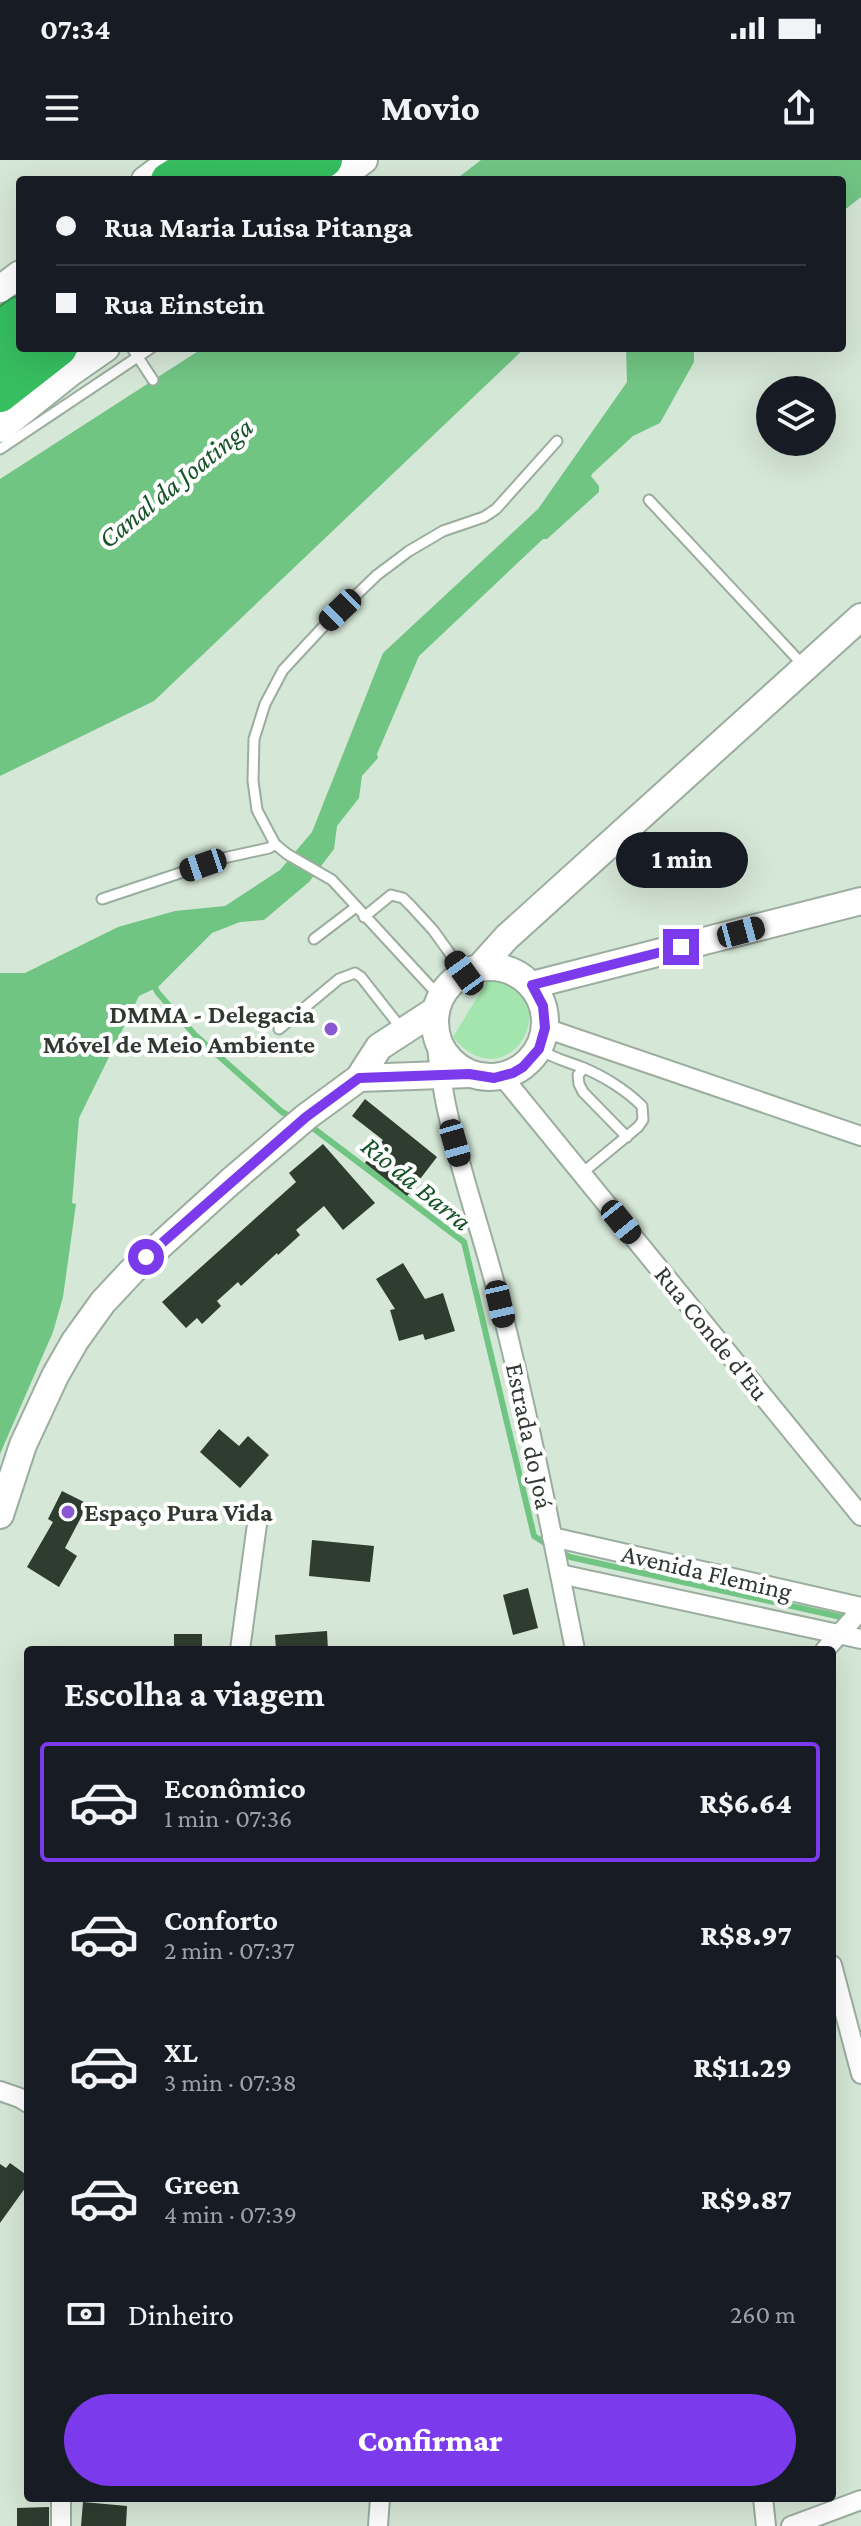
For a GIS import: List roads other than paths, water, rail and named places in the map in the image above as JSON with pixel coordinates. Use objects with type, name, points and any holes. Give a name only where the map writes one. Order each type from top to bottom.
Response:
[{"type":"highway","points":[[174,176],[200,160]]},
{"type":"highway","points":[[219,176],[243,160]]},
{"type":"highway","points":[[247,176],[268,160]]},
{"type":"highway","points":[[262,176],[286,160]]},
{"type":"highway","points":[[302,176],[325,160]]},
{"type":"highway","points":[[0,395],[55,352]]},
{"type":"street","points":[[150,176],[172,160]]},
{"type":"street","points":[[342,176],[364,160]]},
{"type":"street","points":[[0,429],[100,352]]},
{"type":"street","points":[[472,970],[861,617]]},
{"type":"street","points":[[532,985],[861,901]]},
{"type":"street","points":[[0,1515],[23,1445],[75,1341],[103,1302],[160,1244],[300,1122],[359,1078],[379,1047],[438,1004],[454,979],[472,970],[494,966],[508,969],[532,985],[543,1006],[542,1039],[523,1067],[502,1076],[393,1075],[359,1078]]},
{"type":"street","points":[[438,1004],[436,1036],[448,1059],[469,1074]]},
{"type":"street","name":"Estrada do Joá","points":[[436,1036],[439,1076],[448,1118],[500,1304],[574,1646]]},
{"type":"street","points":[[542,1039],[861,1136]]},
{"type":"street","points":[[379,1047],[393,1075]]},
{"type":"street","name":"Rua Conde d'Eu","points":[[502,1076],[861,1516]]},
{"type":"street","points":[[241,1646],[257,1524]]},
{"type":"street","name":"Avenida Fleming","points":[[553,1540],[860,1610]]},
{"type":"street","name":"Avenida Fleming","points":[[559,1572],[842,1631],[861,1639]]},
{"type":"street","points":[[829,1646],[860,1610]]},
{"type":"street","points":[[836,1980],[860,2069]]},
{"type":"street","points":[[0,2091],[24,2101]]},
{"type":"street","points":[[791,2526],[861,2500]]},
{"type":"street","points":[[61,2502],[61,2526]]},
{"type":"street","points":[[378,2526],[380,2502]]},
{"type":"street","points":[[763,2502],[766,2526]]},
{"type":"lane","points":[[135,352],[153,380]]},
{"type":"lane","points":[[0,449],[146,352]]},
{"type":"lane","points":[[438,1004],[332,880],[275,844],[257,810],[253,781],[254,739],[265,704],[283,670],[322,628],[377,575],[409,551],[443,531],[484,517],[496,509],[557,441]]},
{"type":"lane","points":[[649,500],[806,667]]},
{"type":"lane","points":[[102,899],[275,844]]},
{"type":"lane","points":[[364,917],[391,895],[403,898],[472,970]]},
{"type":"lane","points":[[314,939],[356,907]]},
{"type":"lane","points":[[279,1029],[339,979],[355,973],[404,1031]]},
{"type":"lane","points":[[542,1039],[551,1057],[584,1068],[633,1097],[642,1106],[643,1120],[581,1174]]},
{"type":"lane","points":[[584,1068],[578,1075],[583,1092],[627,1137]]},
{"type":"water","points":[[481,160],[861,160],[861,197],[846,209],[846,176],[460,176]]},
{"type":"water","name":"Canal da Joatinga","points":[[197,352],[521,352],[154,701],[0,776],[0,479]]},
{"type":"water","points":[[626,352],[694,352],[694,362],[660,423],[633,436],[592,474],[599,492],[547,539],[543,539],[419,656],[377,754],[378,758],[362,776],[359,798],[337,826],[334,849],[309,882],[264,920],[240,922],[212,933],[158,987],[139,996],[79,1118],[72,1203],[76,1204],[63,1297],[53,1332],[0,1454],[0,973],[25,973],[118,927],[175,911],[225,906],[280,870],[312,832],[383,653],[538,509],[627,382]]},
{"type":"waterway","name":"Rio da Barra","points":[[151,981],[195,1035],[282,1112],[295,1119]]},
{"type":"waterway","name":"Rio da Barra","points":[[309,1125],[464,1242],[534,1536],[551,1547]]},
{"type":"waterway","name":"Rio da Barra","points":[[561,1552],[570,1557],[850,1619]]},
{"type":"place","name":"DMMA - Delegacia Móvel de Meio Ambiente","points":[[331,1029]]},
{"type":"place","name":"Espaço Pura Vida","points":[[68,1512]]}]
